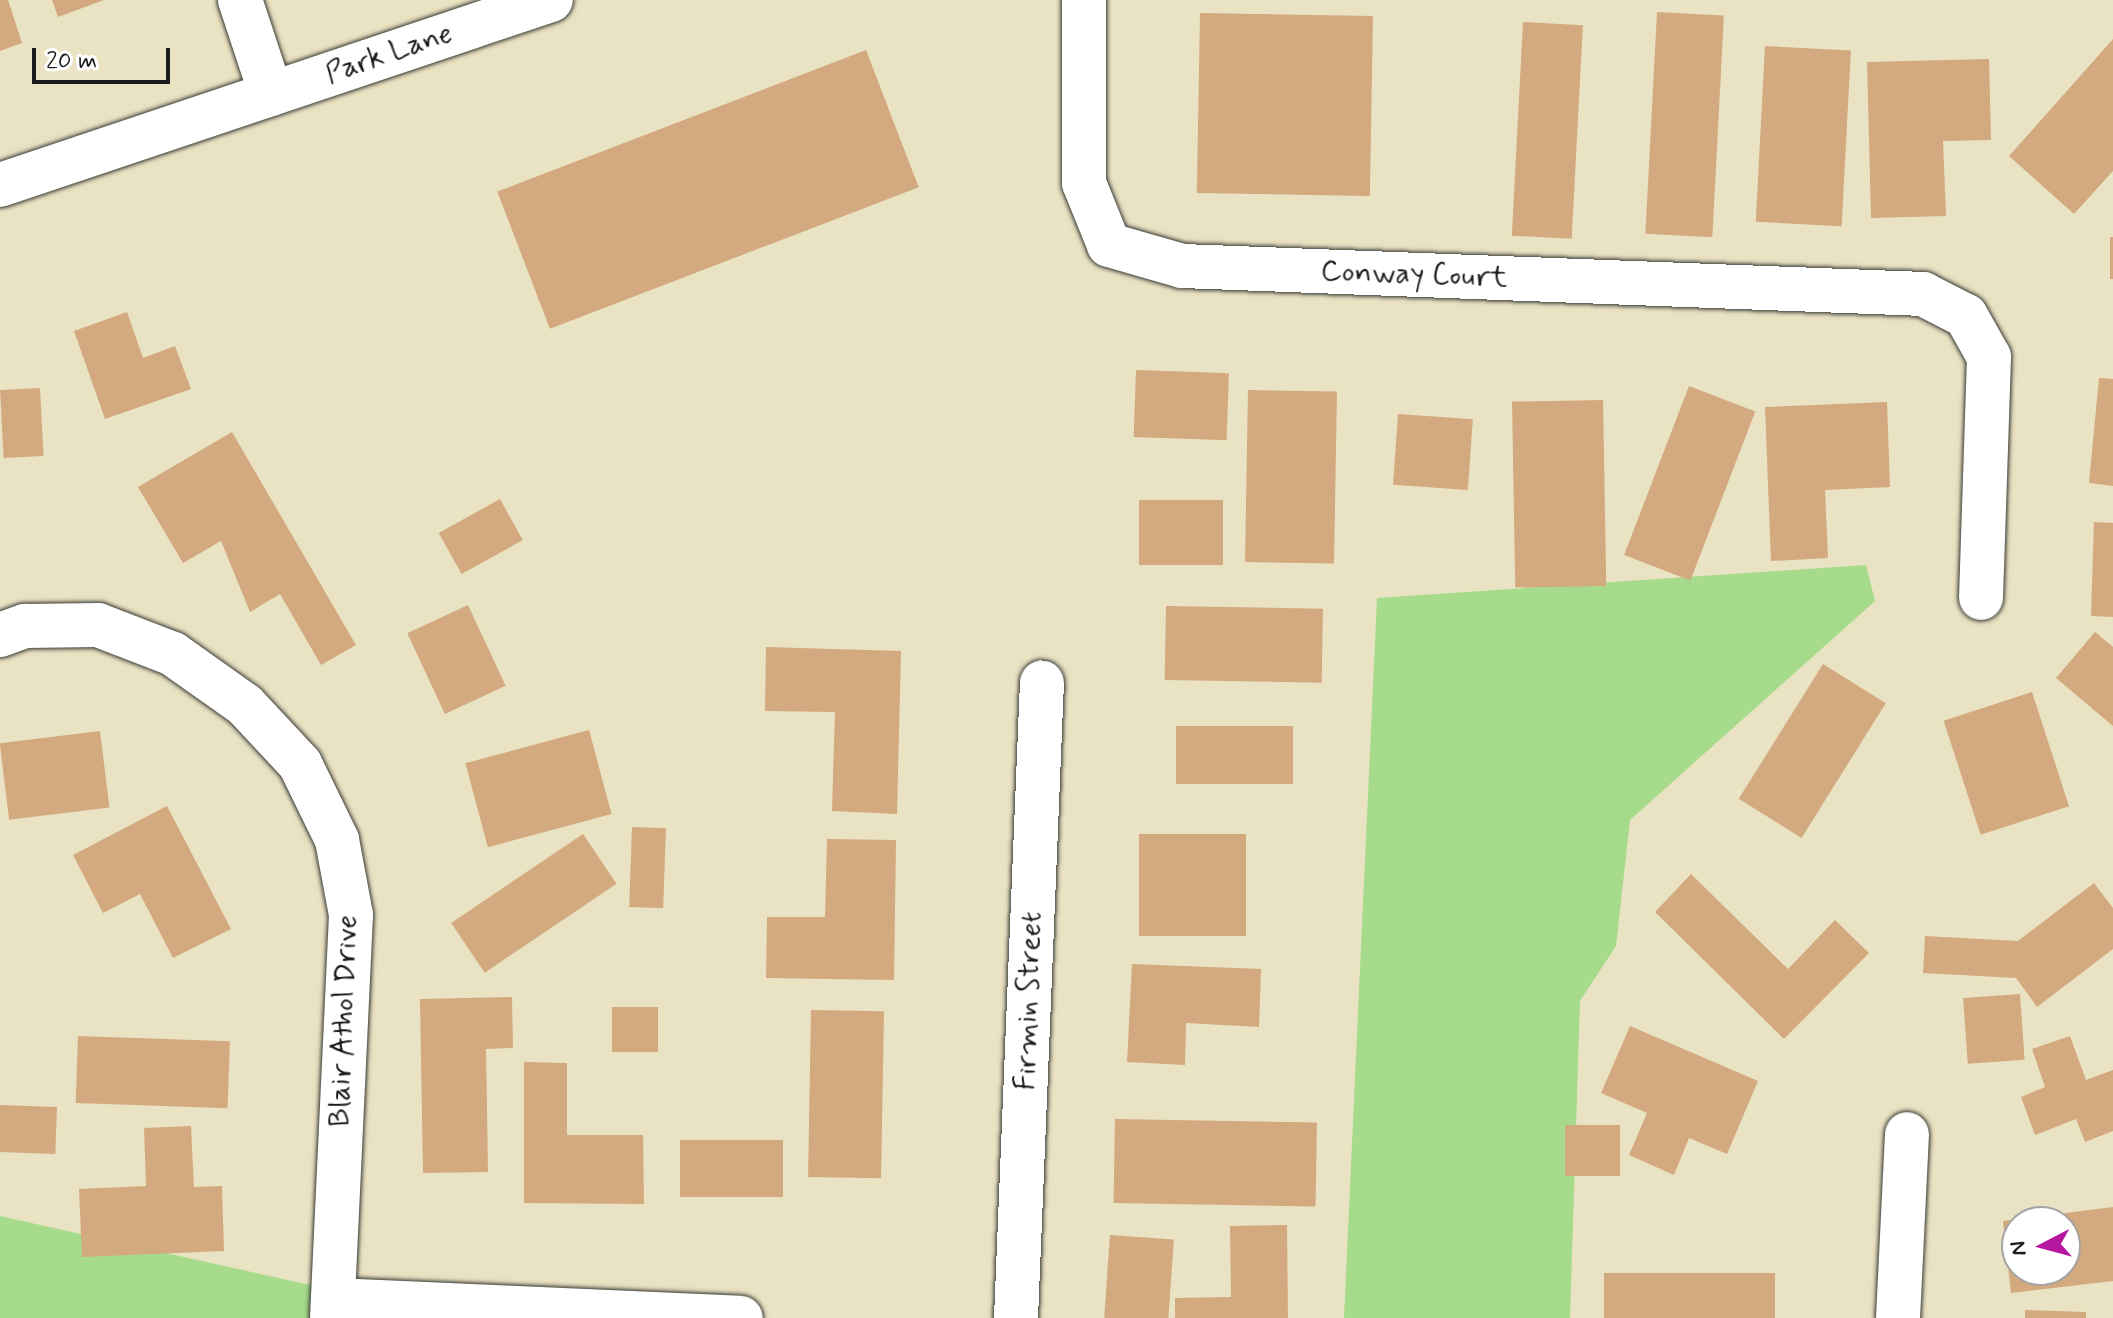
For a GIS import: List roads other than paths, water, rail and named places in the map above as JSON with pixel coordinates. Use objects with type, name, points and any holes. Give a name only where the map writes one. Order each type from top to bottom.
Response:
[{"type":"street","points":[[240,0],[271,94]]},
{"type":"street","name":"Park Lane","points":[[0,185],[551,0]]},
{"type":"street","name":"Conway Court","points":[[1084,0],[1084,183],[1109,245],[1182,266],[1923,294],[1979,307],[1989,357],[1981,598]]},
{"type":"street","name":"Blair Athol Drive","points":[[0,635],[25,626],[98,625],[173,654],[245,705],[300,764],[337,840],[351,915],[332,1309],[741,1318]]},
{"type":"street","name":"Firmin Street","points":[[1016,1318],[1042,683]]},
{"type":"street","points":[[1898,1318],[1907,1134]]}]
